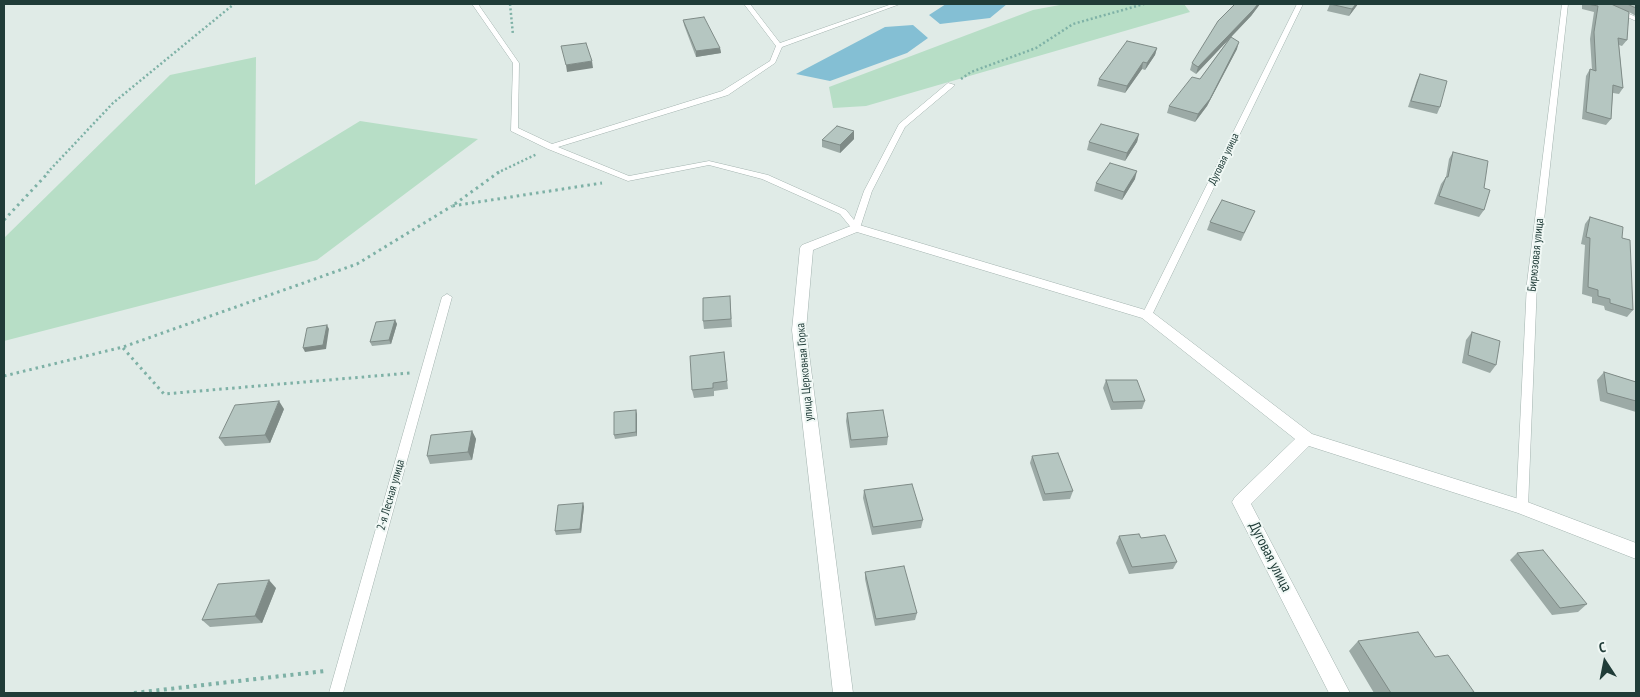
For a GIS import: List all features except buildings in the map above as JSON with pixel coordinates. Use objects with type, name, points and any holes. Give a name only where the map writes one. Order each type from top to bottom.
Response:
[{"type":"street","points":[[856,228],[1147,315],[1306,439],[1522,507],[1636,551]]},
{"type":"street","name":"улица Церковная Горка","points":[[843,693],[799,330],[807,248],[856,228]]},
{"type":"street","name":"Дуговая улица","points":[[1306,439],[1241,502],[1340,693]]},
{"type":"lane","points":[[475,4],[516,63],[514,129],[551,147],[628,179],[709,163],[765,176],[843,212],[856,228]]},
{"type":"lane","points":[[747,4],[779,46]]},
{"type":"lane","points":[[551,147],[725,93],[773,62],[779,46],[897,4]]},
{"type":"lane","name":"Дуговая улица","points":[[1147,315],[1300,4]]},
{"type":"lane","name":"Бирюзовая улица","points":[[1522,507],[1532,283],[1565,4]]},
{"type":"lane","points":[[1602,4],[1636,19]]},
{"type":"lane","points":[[856,228],[868,192],[902,126],[950,85]]},
{"type":"lane","name":"2-я Лесная улица","points":[[336,693],[447,297]]},
{"type":"path","points":[[4,220],[112,103],[234,4]]},
{"type":"path","points":[[950,85],[971,72],[1036,48],[1074,24],[1144,4]]},
{"type":"path","points":[[4,376],[123,348],[357,264],[452,206],[500,171],[551,147]]},
{"type":"path","points":[[452,206],[628,179]]},
{"type":"path","points":[[123,348],[164,394],[425,371]]},
{"type":"path","points":[[134,693],[342,668]]},
{"type":"green space","points":[[1065,4],[1184,4],[1190,12],[866,106],[833,108],[829,87],[1033,10]]},
{"type":"green space","points":[[256,57],[255,185],[360,121],[478,139],[317,260],[4,341],[4,238],[170,75]]},
{"type":"water","points":[[946,4],[1007,4],[990,18],[940,24],[929,15]]},
{"type":"water","points":[[913,25],[928,38],[907,53],[830,81],[796,74],[885,27]]}]
